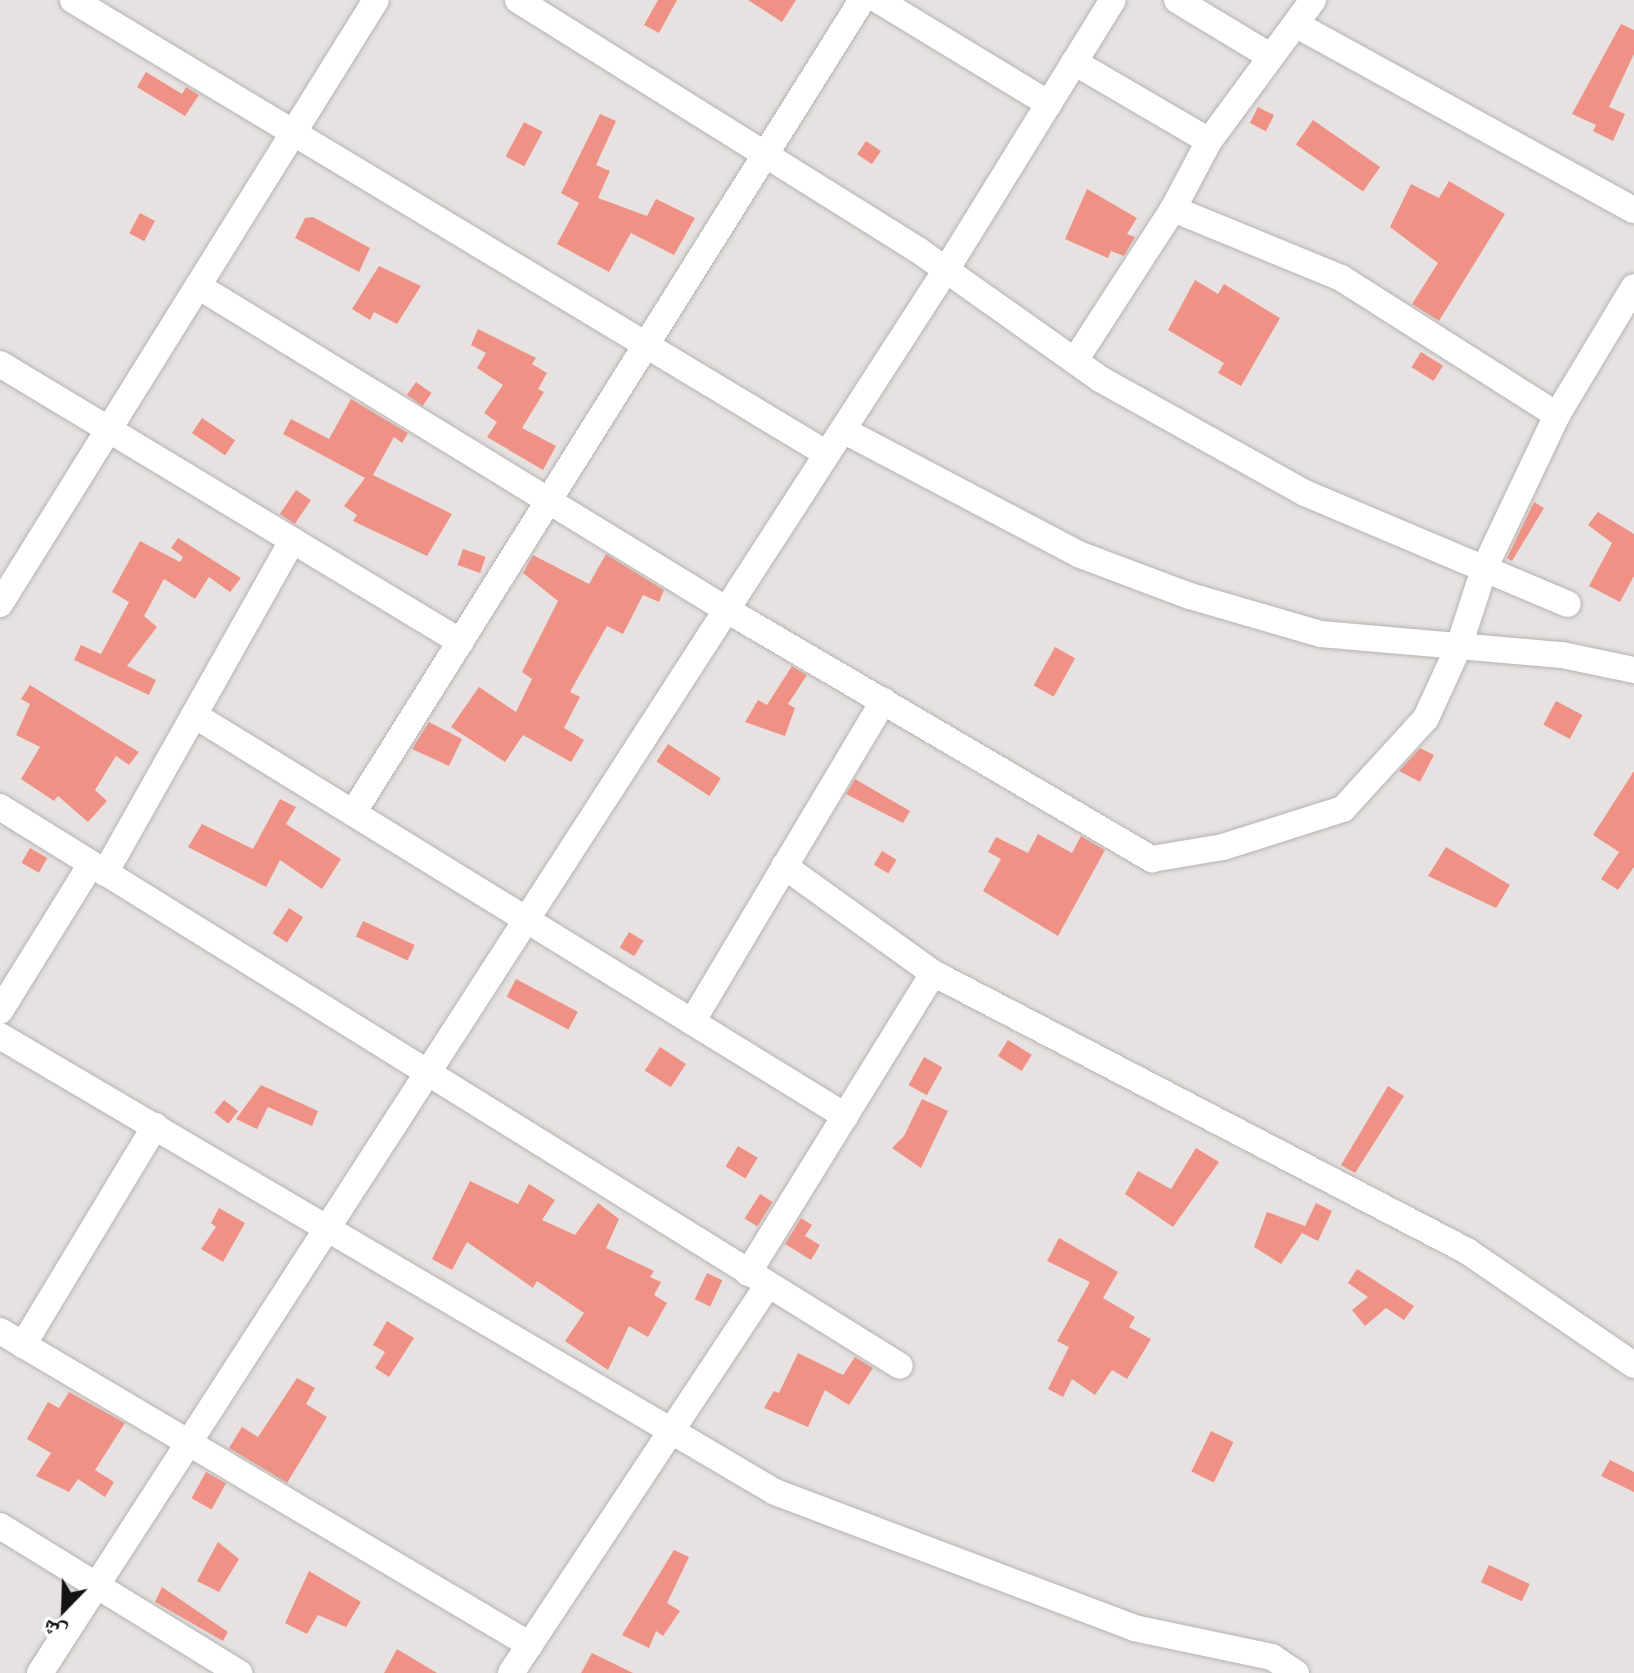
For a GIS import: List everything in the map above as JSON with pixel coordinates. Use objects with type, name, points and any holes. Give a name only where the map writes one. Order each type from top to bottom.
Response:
[{"type":"street","points":[[73,0],[827,454]]},
{"type":"street","points":[[0,604],[376,0]]},
{"type":"street","points":[[518,0],[946,270],[1076,359],[1100,379],[1305,493],[1568,604]]},
{"type":"street","points":[[353,813],[768,156],[862,0]]},
{"type":"street","points":[[878,0],[1049,104]]},
{"type":"street","points":[[40,1673],[946,270],[1113,0]]},
{"type":"street","points":[[1177,0],[1268,55]]},
{"type":"street","points":[[1076,359],[1173,209],[1209,141],[1268,55],[1297,25],[1313,0]]},
{"type":"street","points":[[1297,25],[1634,210]]},
{"type":"street","points":[[1074,62],[1209,141]]},
{"type":"street","points":[[1173,209],[1341,278],[1557,415]]},
{"type":"street","points":[[198,286],[727,610],[1152,859],[1223,847],[1343,809],[1426,718],[1459,646],[1484,569],[1557,415],[1634,287]]},
{"type":"street","points":[[0,364],[110,427],[461,642]]},
{"type":"street","points":[[843,430],[1078,554],[1190,596],[1321,634],[1562,655],[1634,670]]},
{"type":"street","points":[[0,1011],[98,869],[194,715],[293,540]]},
{"type":"street","points":[[692,1022],[883,701]]},
{"type":"street","points":[[194,715],[845,1116]]},
{"type":"street","points":[[0,807],[426,1075],[900,1366]]},
{"type":"street","points":[[784,866],[933,973],[1467,1251],[1634,1365]]},
{"type":"street","points":[[511,1673],[672,1431],[845,1116],[933,973]]},
{"type":"street","points":[[4,1048],[155,1126],[775,1492],[1134,1628],[1272,1657],[1296,1673]]},
{"type":"street","points":[[23,1345],[155,1126]]},
{"type":"street","points":[[0,1331],[186,1446],[530,1645]]},
{"type":"street","points":[[0,1526],[239,1673]]},
{"type":"building","points":[[658,0],[677,0],[659,33],[644,25]]},
{"type":"building","points":[[748,0],[796,0],[782,22]]},
{"type":"building","points":[[1621,24],[1634,30],[1634,54],[1609,107],[1625,114],[1613,141],[1593,131],[1596,125],[1572,114]]},
{"type":"building","points":[[146,72],[182,94],[186,87],[199,95],[185,116],[137,87]]},
{"type":"building","points":[[1258,107],[1274,115],[1266,131],[1250,123]]},
{"type":"building","points":[[600,114],[616,121],[596,165],[610,171],[598,198],[647,216],[656,199],[695,218],[674,255],[631,233],[609,272],[557,244],[579,203],[561,193]]},
{"type":"building","points":[[1313,120],[1380,167],[1363,192],[1296,145]]},
{"type":"building","points":[[524,122],[543,132],[524,166],[506,156]]},
{"type":"building","points":[[866,141],[881,151],[872,164],[857,154]]},
{"type":"building","points":[[1449,181],[1505,214],[1439,321],[1412,304],[1438,263],[1390,227],[1411,184],[1439,198]]},
{"type":"building","points":[[1087,189],[1137,218],[1127,234],[1135,237],[1124,256],[1111,251],[1108,258],[1065,239]]},
{"type":"building","points":[[140,213],[155,221],[144,241],[129,233]]},
{"type":"building","points":[[313,217],[370,248],[359,272],[295,238],[305,218]]},
{"type":"building","points":[[379,266],[421,286],[397,324],[374,312],[370,320],[352,309]]},
{"type":"building","points":[[1195,280],[1218,294],[1224,284],[1280,318],[1241,386],[1218,373],[1224,363],[1168,330]]},
{"type":"building","points":[[478,329],[536,358],[532,364],[547,373],[538,389],[544,392],[522,428],[556,446],[543,470],[487,437],[497,422],[484,413],[503,385],[477,368],[486,353],[471,345]]},
{"type":"building","points":[[1421,352],[1443,366],[1434,381],[1411,367]]},
{"type":"building","points":[[416,382],[432,393],[422,406],[407,395]]},
{"type":"building","points":[[351,399],[408,433],[402,443],[394,437],[373,475],[452,514],[427,556],[353,521],[357,515],[344,506],[365,478],[283,434],[291,419],[329,439]]},
{"type":"building","points":[[202,418],[235,440],[225,455],[192,433]]},
{"type":"building","points":[[296,490],[311,500],[295,524],[280,514]]},
{"type":"building","points":[[1534,502],[1544,508],[1512,561],[1507,558]]},
{"type":"building","points":[[1598,512],[1634,534],[1634,576],[1620,602],[1589,586],[1612,543],[1588,525]]},
{"type":"building","points":[[178,538],[241,578],[230,592],[209,577],[195,599],[164,579],[144,616],[157,627],[127,666],[156,680],[149,695],[74,660],[81,645],[101,654],[129,602],[112,592],[140,541],[180,562],[183,557],[171,548]]},
{"type":"building","points":[[463,549],[486,557],[480,573],[457,565]]},
{"type":"building","points":[[606,554],[664,590],[659,602],[643,595],[623,634],[607,626],[570,692],[580,697],[564,728],[584,740],[571,762],[523,735],[505,762],[451,727],[479,687],[516,712],[532,679],[522,672],[558,601],[523,573],[533,555],[589,584]]},
{"type":"building","points":[[1055,647],[1075,658],[1054,697],[1034,685]]},
{"type":"building","points":[[792,666],[807,675],[788,704],[795,708],[785,736],[745,722],[758,700],[767,705]]},
{"type":"building","points":[[30,685],[139,752],[129,765],[116,756],[95,790],[107,801],[88,822],[58,796],[54,801],[21,779],[40,747],[16,735],[30,704],[21,699]]},
{"type":"building","points":[[1556,701],[1582,715],[1570,739],[1543,725]]},
{"type":"building","points":[[429,722],[462,739],[449,766],[412,749]]},
{"type":"building","points":[[668,744],[721,778],[709,796],[657,762]]},
{"type":"building","points":[[1420,748],[1434,755],[1420,782],[1399,771]]},
{"type":"building","points":[[1634,771],[1634,867],[1618,890],[1601,879],[1619,852],[1593,835]]},
{"type":"building","points":[[855,779],[910,811],[903,823],[846,794]]},
{"type":"building","points":[[280,799],[296,807],[286,824],[341,859],[322,889],[280,860],[266,887],[188,847],[202,824],[253,849]]},
{"type":"building","points":[[1038,834],[1072,853],[1081,836],[1105,850],[1058,936],[983,891],[1001,859],[988,852],[996,837],[1028,853]]},
{"type":"building","points":[[1446,847],[1510,885],[1496,908],[1428,876]]},
{"type":"building","points":[[30,848],[47,858],[39,873],[22,863]]},
{"type":"building","points":[[882,851],[897,860],[888,873],[874,865]]},
{"type":"building","points":[[289,908],[303,917],[287,942],[273,933]]},
{"type":"building","points":[[363,921],[415,945],[407,960],[356,936]]},
{"type":"building","points":[[629,932],[644,941],[634,956],[620,947]]},
{"type":"building","points":[[516,979],[578,1012],[568,1030],[507,997]]},
{"type":"building","points":[[1008,1040],[1032,1055],[1022,1071],[998,1056]]},
{"type":"building","points":[[660,1047],[686,1064],[671,1087],[645,1070]]},
{"type":"building","points":[[924,1057],[942,1067],[927,1095],[908,1085]]},
{"type":"building","points":[[261,1085],[318,1111],[312,1126],[268,1107],[257,1129],[236,1119]]},
{"type":"building","points":[[1388,1086],[1404,1096],[1355,1173],[1341,1165]]},
{"type":"building","points":[[922,1099],[948,1111],[921,1168],[892,1148],[904,1136]]},
{"type":"building","points":[[224,1100],[238,1111],[228,1124],[214,1113]]},
{"type":"building","points":[[738,1146],[758,1158],[745,1178],[726,1167]]},
{"type":"building","points":[[1196,1148],[1219,1162],[1173,1227],[1125,1194],[1138,1171],[1171,1189]]},
{"type":"building","points":[[470,1181],[518,1204],[529,1184],[555,1200],[542,1220],[575,1235],[598,1203],[619,1219],[606,1248],[654,1271],[650,1277],[661,1282],[654,1295],[667,1303],[648,1337],[629,1326],[608,1370],[565,1341],[584,1313],[537,1281],[533,1288],[467,1242],[452,1270],[432,1259]]},
{"type":"building","points":[[760,1194],[773,1202],[757,1227],[745,1219]]},
{"type":"building","points":[[1316,1203],[1332,1211],[1318,1241],[1302,1233],[1281,1264],[1254,1247],[1267,1212],[1305,1226]]},
{"type":"building","points":[[219,1208],[245,1223],[223,1262],[201,1249],[216,1227],[211,1223]]},
{"type":"building","points":[[801,1218],[812,1225],[805,1236],[820,1245],[811,1260],[785,1244]]},
{"type":"building","points":[[1059,1238],[1118,1272],[1103,1298],[1135,1317],[1129,1327],[1151,1339],[1127,1379],[1112,1370],[1095,1395],[1072,1379],[1063,1397],[1048,1389],[1069,1347],[1057,1341],[1090,1282],[1047,1261]]},
{"type":"building","points":[[1357,1269],[1414,1306],[1404,1320],[1386,1308],[1365,1326],[1352,1310],[1368,1297],[1348,1283]]},
{"type":"building","points":[[707,1273],[722,1280],[710,1306],[695,1299]]},
{"type":"building","points":[[387,1321],[414,1338],[389,1377],[375,1368],[385,1352],[373,1345]]},
{"type":"building","points":[[798,1353],[843,1375],[855,1357],[873,1368],[849,1405],[825,1390],[808,1427],[764,1408],[774,1391],[779,1393]]},
{"type":"building","points":[[297,1378],[315,1388],[306,1404],[327,1417],[287,1483],[229,1448],[242,1427],[258,1437]]},
{"type":"building","points":[[69,1392],[125,1423],[95,1470],[114,1482],[105,1497],[78,1479],[69,1492],[36,1476],[51,1453],[27,1439],[48,1402],[59,1408]]},
{"type":"building","points":[[1211,1431],[1233,1442],[1214,1482],[1191,1471]]},
{"type":"building","points":[[1610,1460],[1634,1472],[1634,1492],[1601,1476]]},
{"type":"building","points":[[206,1472],[226,1483],[212,1509],[191,1498]]},
{"type":"building","points":[[218,1542],[239,1559],[219,1592],[197,1581]]},
{"type":"building","points":[[674,1550],[689,1557],[667,1603],[680,1611],[663,1636],[656,1631],[649,1648],[622,1635]]},
{"type":"building","points":[[1489,1565],[1530,1584],[1522,1601],[1481,1582]]},
{"type":"building","points":[[309,1571],[361,1602],[346,1627],[318,1615],[307,1634],[285,1623]]},
{"type":"building","points":[[162,1587],[228,1632],[223,1641],[155,1602]]},
{"type":"building","points":[[397,1649],[437,1673],[384,1673]]},
{"type":"building","points":[[592,1653],[633,1673],[581,1673]]}]
